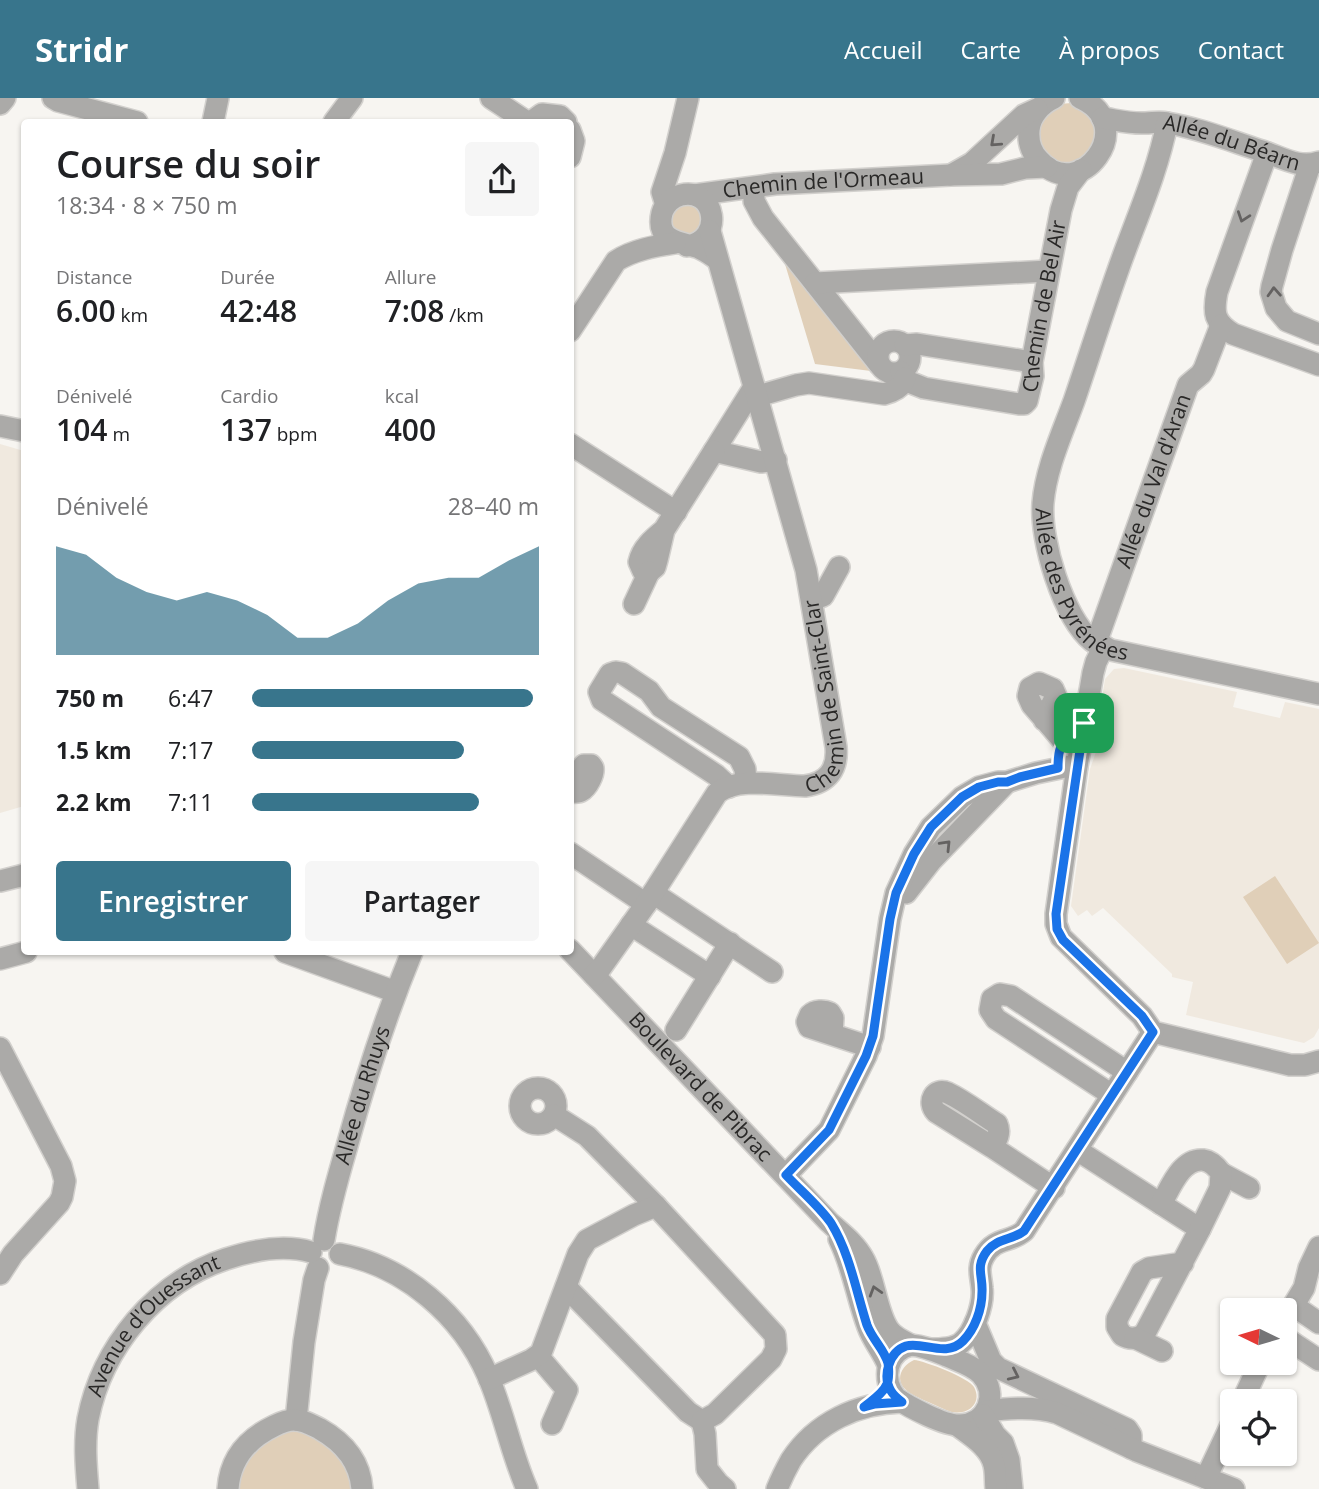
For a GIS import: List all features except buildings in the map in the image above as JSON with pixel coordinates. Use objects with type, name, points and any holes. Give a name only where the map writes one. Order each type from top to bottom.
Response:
[{"type":"street","points":[[0,104],[5,98]]},
{"type":"street","points":[[53,98],[126,119]]},
{"type":"street","points":[[214,119],[218,98]]},
{"type":"street","points":[[336,119],[352,98]]},
{"type":"street","points":[[491,98],[535,114],[560,116],[563,119]]},
{"type":"street","points":[[688,98],[675,153],[662,192],[664,209],[661,226],[666,236],[681,244],[698,248],[717,259]]},
{"type":"street","points":[[1080,98],[1100,109],[1105,133],[1103,149]]},
{"type":"street","name":"Chemin de Bel Air","points":[[1046,103],[1030,124],[1029,143],[1034,154],[1049,169],[1059,188],[1061,210]]},
{"type":"street","name":"Chemin de l'Ormeau","points":[[950,175],[972,163],[1024,116],[1046,103]]},
{"type":"street","name":"Allée du Béarn","points":[[1100,109],[1144,124]]},
{"type":"street","name":"Allée du Béarn","points":[[1081,170],[1092,164],[1103,149],[1120,136],[1144,124],[1158,122],[1185,127],[1294,163],[1315,164]]},
{"type":"street","name":"Allée des Pyrénées","points":[[1167,123],[1161,152],[1052,461],[1042,504],[1043,529],[1056,582],[1083,629],[1100,644],[1125,654],[1319,694]]},
{"type":"street","points":[[675,153],[680,176],[691,195]]},
{"type":"street","points":[[1267,153],[1217,292],[1215,310],[1220,325],[1233,334],[1319,365]]},
{"type":"street","points":[[1315,164],[1282,250],[1271,292],[1276,308],[1287,321],[1319,334]]},
{"type":"street","name":"Chemin de l'Ormeau","points":[[691,195],[775,184],[1000,174],[1025,167],[1070,173],[1081,170]]},
{"type":"street","name":"Chemin de Bel Air","points":[[879,364],[888,373],[903,375],[915,385],[924,388],[1024,404],[1030,396],[1032,362],[1061,210],[1068,187],[1081,170]]},
{"type":"street","points":[[574,325],[617,261],[659,245],[700,242],[719,215],[754,188]]},
{"type":"street","points":[[754,188],[754,201],[758,210],[879,364]]},
{"type":"street","points":[[632,254],[674,197],[682,194],[704,200],[710,211],[711,228]]},
{"type":"street","name":"Chemin de Saint-Clar","points":[[711,228],[717,259],[804,559],[836,747],[835,765],[828,777],[810,786],[737,785]]},
{"type":"street","points":[[815,283],[1048,271]]},
{"type":"street","name":"Allée du Val d'Aran","points":[[1068,767],[1084,723],[1100,644],[1188,385],[1204,369],[1220,325]]},
{"type":"street","points":[[634,604],[649,572],[641,569],[639,558],[650,542],[664,530],[756,391],[809,383],[884,394],[894,391],[904,383],[903,375],[910,357],[896,344],[855,334]]},
{"type":"street","points":[[879,364],[877,358],[882,346],[896,344],[917,344],[1032,362]]},
{"type":"street","points":[[0,426],[21,430]]},
{"type":"street","points":[[574,446],[676,512]]},
{"type":"street","points":[[714,451],[761,463],[776,460]]},
{"type":"street","points":[[813,600],[823,596],[839,567]]},
{"type":"street","points":[[594,975],[631,925],[715,796],[720,791],[737,785],[745,769],[739,757],[661,707],[649,691],[621,673],[614,672],[608,677],[599,692],[602,700],[716,775],[737,785]]},
{"type":"street","points":[[640,725],[655,701]]},
{"type":"street","points":[[1044,720],[1064,742]]},
{"type":"street","points":[[1084,723],[1058,751],[1068,767],[1056,914],[1057,929],[1063,940],[1142,1016],[1153,1032],[1290,1065],[1319,1061]]},
{"type":"street","points":[[574,778],[581,767],[591,765],[594,771],[583,789],[574,791]]},
{"type":"street","points":[[786,1175],[829,1130],[870,1047],[890,919],[919,874],[1007,782],[1068,767]]},
{"type":"street","points":[[574,855],[730,943],[772,972]]},
{"type":"street","points":[[0,881],[21,876]]},
{"type":"street","points":[[631,925],[710,976]]},
{"type":"street","points":[[676,1030],[730,943]]},
{"type":"street","points":[[0,960],[21,954]]},
{"type":"street","name":"Boulevard de Pibrac","points":[[574,954],[851,1242],[868,1268],[889,1330],[896,1337],[974,1368],[987,1384],[992,1412]]},
{"type":"street","points":[[293,955],[396,992]]},
{"type":"street","name":"Allée du Rhuys","points":[[296,1420],[314,1280],[323,1253],[336,1184],[375,1051],[411,955]]},
{"type":"street","points":[[1112,1096],[996,1019],[990,1010],[992,999],[1000,994],[1011,996],[1127,1072]]},
{"type":"street","points":[[864,1407],[880,1393],[892,1358],[904,1347],[947,1348],[962,1342],[980,1310],[982,1289],[979,1269],[985,1254],[995,1244],[1024,1231],[1153,1032]]},
{"type":"street","points":[[832,1034],[870,1047]]},
{"type":"street","points":[[0,1048],[61,1166],[65,1181],[59,1203],[27,1237],[0,1274]]},
{"type":"street","points":[[554,1115],[587,1136],[775,1335],[777,1345],[771,1359],[715,1414],[702,1421]]},
{"type":"street","points":[[992,1147],[1054,1188]]},
{"type":"street","points":[[1077,1150],[1200,1229]]},
{"type":"street","points":[[1161,1204],[1191,1162],[1209,1162],[1221,1173],[1249,1188]]},
{"type":"street","points":[[1135,1338],[1145,1333],[1183,1263],[1220,1188],[1221,1173]]},
{"type":"street","points":[[489,1378],[538,1356],[543,1350],[578,1254],[587,1240],[656,1206]]},
{"type":"street","name":"Boulevard de Pibrac","points":[[830,1222],[841,1241],[868,1327],[883,1351],[896,1398],[902,1402]]},
{"type":"street","points":[[1297,1300],[1319,1247]]},
{"type":"street","name":"Avenue d'Ouessant","points":[[88,1489],[86,1448],[93,1400],[102,1376],[128,1330],[157,1299],[177,1283],[217,1262],[251,1252],[278,1248],[297,1248],[366,1261],[398,1276],[426,1294],[452,1319],[466,1337],[489,1378],[527,1489]]},
{"type":"street","points":[[1162,1351],[1122,1335],[1118,1330],[1118,1317],[1139,1275],[1149,1268],[1183,1263]]},
{"type":"street","points":[[566,1287],[688,1412],[702,1421],[707,1469],[725,1489]]},
{"type":"street","points":[[1297,1316],[1319,1322]]},
{"type":"street","points":[[975,1323],[991,1361],[998,1368],[1127,1429],[1132,1436],[1131,1448]]},
{"type":"street","points":[[1297,1346],[1319,1360]]},
{"type":"street","points":[[538,1356],[567,1390],[552,1424]]},
{"type":"street","points":[[777,1489],[791,1460],[803,1444],[830,1422],[864,1407],[902,1402],[948,1424],[958,1426],[977,1421],[992,1412],[1046,1410],[1210,1484],[1220,1456]]},
{"type":"street","points":[[992,1412],[1001,1429],[1009,1460],[1012,1489]]},
{"type":"street","points":[[228,1489],[234,1461],[246,1444],[280,1423],[296,1420],[311,1424],[336,1438],[356,1465],[362,1489]]},
{"type":"street","points":[[958,1426],[978,1441],[992,1458],[996,1489]]},
{"type":"shaded area","points":[[1071,103],[1079,106],[1098,124],[1092,151],[1065,164],[1040,150],[1037,121],[1060,104]]},
{"type":"shaded area","points":[[689,199],[706,215],[696,236],[673,233],[669,211]]},
{"type":"shaded area","points":[[782,254],[871,371],[815,364]]},
{"type":"shaded area","points":[[0,444],[21,450],[21,807],[0,813]]},
{"type":"shaded area","points":[[1124,668],[1237,692],[1233,707],[1280,718],[1285,702],[1319,709],[1319,1028],[1314,1037],[1304,1043],[1186,1015],[1193,982],[1172,977],[1172,974],[1103,908],[1092,916],[1087,910],[1078,916],[1071,906],[1090,769],[1097,749],[1105,679],[1114,669]]},
{"type":"shaded area","points":[[1275,876],[1319,943],[1287,964],[1243,897]]},
{"type":"shaded area","points":[[914,1360],[946,1370],[970,1383],[976,1394],[974,1405],[965,1411],[952,1412],[906,1390],[902,1386],[901,1373],[906,1365]]},
{"type":"shaded area","points":[[294,1425],[335,1444],[357,1489],[233,1489],[247,1451]]},
{"type":"route","points":[[1084,723],[1056,914],[1057,929],[1063,940],[1142,1016],[1153,1032],[1024,1231],[995,1244],[985,1254],[979,1269],[982,1289],[980,1310],[962,1342],[939,1349],[911,1345],[904,1347],[892,1358],[888,1365],[887,1376],[888,1383],[891,1391],[902,1402],[864,1407],[888,1383],[888,1365],[868,1327],[841,1241],[830,1222],[786,1175],[829,1130],[866,1056],[873,1036],[892,906],[901,879],[931,827],[972,791],[988,784],[1007,782],[1058,768],[1060,747],[1084,723]]}]
